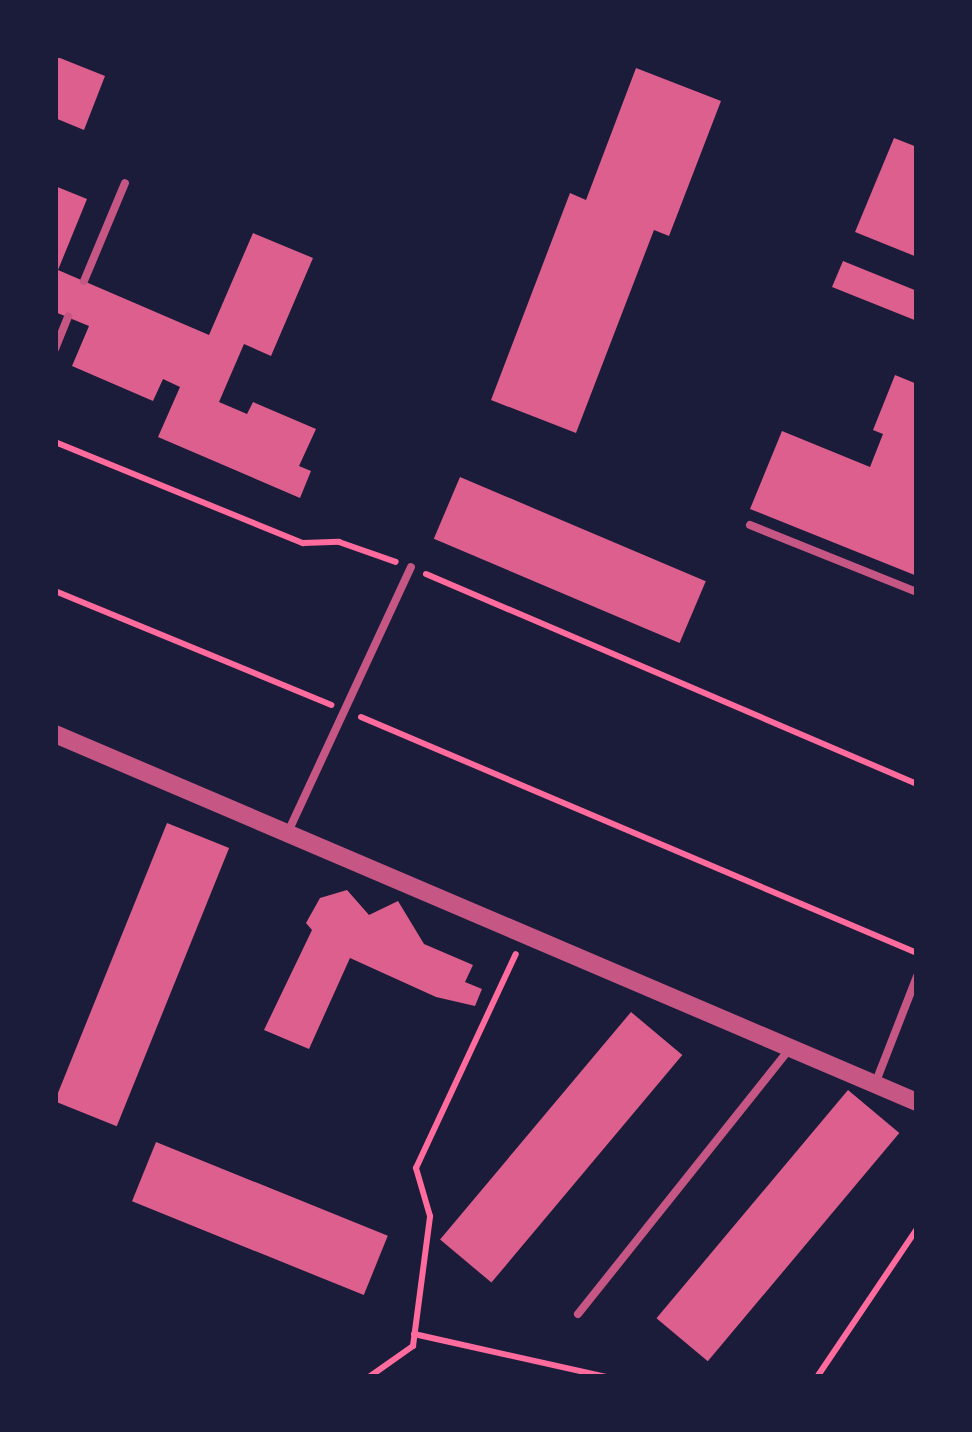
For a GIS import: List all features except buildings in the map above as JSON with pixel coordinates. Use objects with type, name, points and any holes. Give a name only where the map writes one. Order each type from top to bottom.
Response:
[{"type":"street","points":[[55,734],[917,1102]]},
{"type":"lane","points":[[84,281],[125,183]]},
{"type":"lane","points":[[55,349],[68,317]]},
{"type":"lane","points":[[750,525],[917,592]]},
{"type":"lane","points":[[288,832],[411,567]]},
{"type":"lane","points":[[875,1084],[917,976]]},
{"type":"lane","points":[[578,1314],[790,1048]]},
{"type":"path","points":[[55,442],[303,542],[338,542],[411,567],[917,784]]},
{"type":"path","points":[[55,591],[917,953]]},
{"type":"path","points":[[369,1377],[413,1346],[430,1216],[416,1168],[525,934]]},
{"type":"path","points":[[817,1377],[917,1229]]},
{"type":"path","points":[[414,1334],[607,1377]]}]
